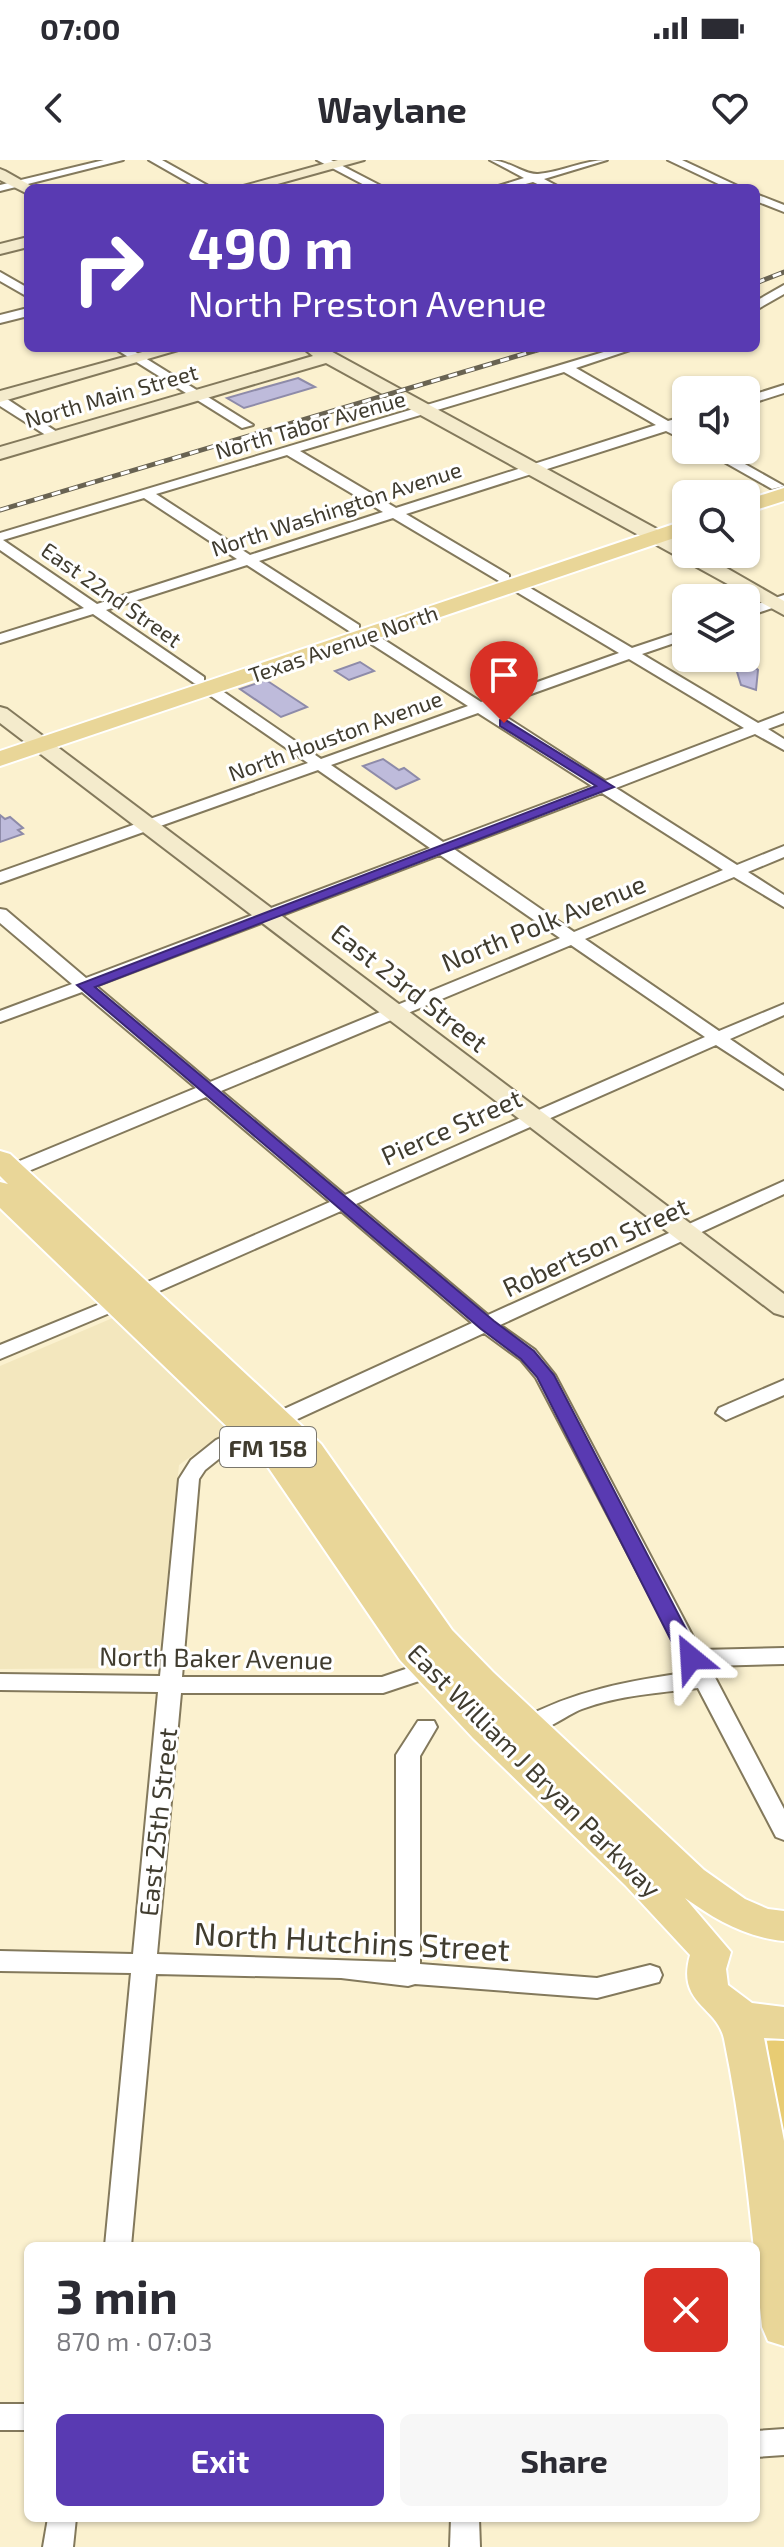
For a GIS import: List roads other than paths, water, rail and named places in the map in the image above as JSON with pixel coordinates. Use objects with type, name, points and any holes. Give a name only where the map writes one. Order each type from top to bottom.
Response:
[{"type":"main road","points":[[760,493],[782,488]]},
{"type":"main road","points":[[760,500],[782,488]]},
{"type":"main road","name":"Texas Avenue North","points":[[0,759],[37,741],[651,533],[672,523]]},
{"type":"main road","name":"Texas Avenue North","points":[[651,533],[672,529]]},
{"type":"main road","name":"Texas Avenue North","points":[[0,748],[37,741]]},
{"type":"main road","name":"East William J Bryan Parkway","points":[[4,1174],[265,1426],[324,1470],[439,1639],[528,1726],[690,1881],[731,1910],[774,1925]]},
{"type":"main road","name":"East William J Bryan Parkway","points":[[265,1426],[292,1473],[394,1627],[429,1669],[658,1893],[711,1952]]},
{"type":"main road","points":[[774,1925],[738,1930],[711,1952],[706,1969],[709,1989],[721,2004],[739,2016],[763,2023],[784,2023]]},
{"type":"main road","points":[[739,2016],[760,2113],[784,2327]]},
{"type":"street","points":[[30,184],[118,160]]},
{"type":"street","points":[[154,160],[199,184]]},
{"type":"street","points":[[257,184],[328,163],[356,160]]},
{"type":"street","points":[[495,160],[547,184]]},
{"type":"street","points":[[512,184],[602,160]]},
{"type":"street","points":[[673,160],[727,184]]},
{"type":"street","points":[[328,163],[371,184]]},
{"type":"street","points":[[0,174],[23,186]]},
{"type":"street","points":[[0,188],[23,186]]},
{"type":"street","points":[[760,199],[784,209]]},
{"type":"street","points":[[0,249],[24,243]]},
{"type":"street","points":[[0,276],[24,291]]},
{"type":"street","points":[[760,304],[783,291]]},
{"type":"street","points":[[0,319],[24,313]]},
{"type":"street","points":[[127,352],[247,425]]},
{"type":"street","points":[[0,398],[162,352]]},
{"type":"street","name":"North Tabor Avenue","points":[[0,537],[617,352]]},
{"type":"street","points":[[321,353],[672,545]]},
{"type":"street","name":"North Main Street","points":[[0,450],[321,353]]},
{"type":"street","points":[[566,368],[672,430]]},
{"type":"street","points":[[760,397],[784,389]]},
{"type":"street","points":[[0,398],[54,434]]},
{"type":"street","name":"North Washington Avenue","points":[[0,639],[672,425]]},
{"type":"street","points":[[288,450],[784,745]]},
{"type":"street","points":[[737,464],[782,488]]},
{"type":"street","points":[[145,493],[784,902]]},
{"type":"street","name":"East 22nd Street","points":[[0,544],[784,1084]]},
{"type":"street","points":[[714,568],[780,603]]},
{"type":"street","points":[[760,609],[780,603]]},
{"type":"street","name":"North Houston Avenue","points":[[0,878],[672,639]]},
{"type":"street","name":"East 23rd Street","points":[[0,713],[682,1233],[784,1307]]},
{"type":"street","points":[[0,1017],[784,718]]},
{"type":"street","name":"North Polk Avenue","points":[[4,1174],[784,851]]},
{"type":"street","points":[[0,914],[487,1325],[528,1355],[545,1375],[701,1679],[784,1831]]},
{"type":"street","name":"Pierce Street","points":[[0,1353],[784,1009]]},
{"type":"street","name":"Robertson Street","points":[[265,1426],[784,1187]]},
{"type":"street","points":[[726,1413],[784,1387]]},
{"type":"street","name":"East 25th Street","points":[[118,2242],[189,1479],[209,1455],[265,1426]]},
{"type":"street","points":[[691,1658],[784,1656]]},
{"type":"street","name":"North Baker Avenue","points":[[0,1682],[383,1685],[429,1669]]},
{"type":"street","points":[[528,1726],[559,1707],[590,1694],[701,1679]]},
{"type":"street","points":[[408,1976],[408,1755],[426,1727]]},
{"type":"street","name":"North Hutchins Street","points":[[0,1961],[341,1968],[408,1976],[597,1988],[650,1975]]},
{"type":"street","points":[[0,2417],[24,2417]]},
{"type":"street","points":[[760,2444],[784,2442]]},
{"type":"street","points":[[58,2547],[61,2522]]},
{"type":"street","points":[[465,2522],[465,2547]]},
{"type":"railway","points":[[760,281],[784,272]]},
{"type":"railway","points":[[0,510],[531,352]]}]
